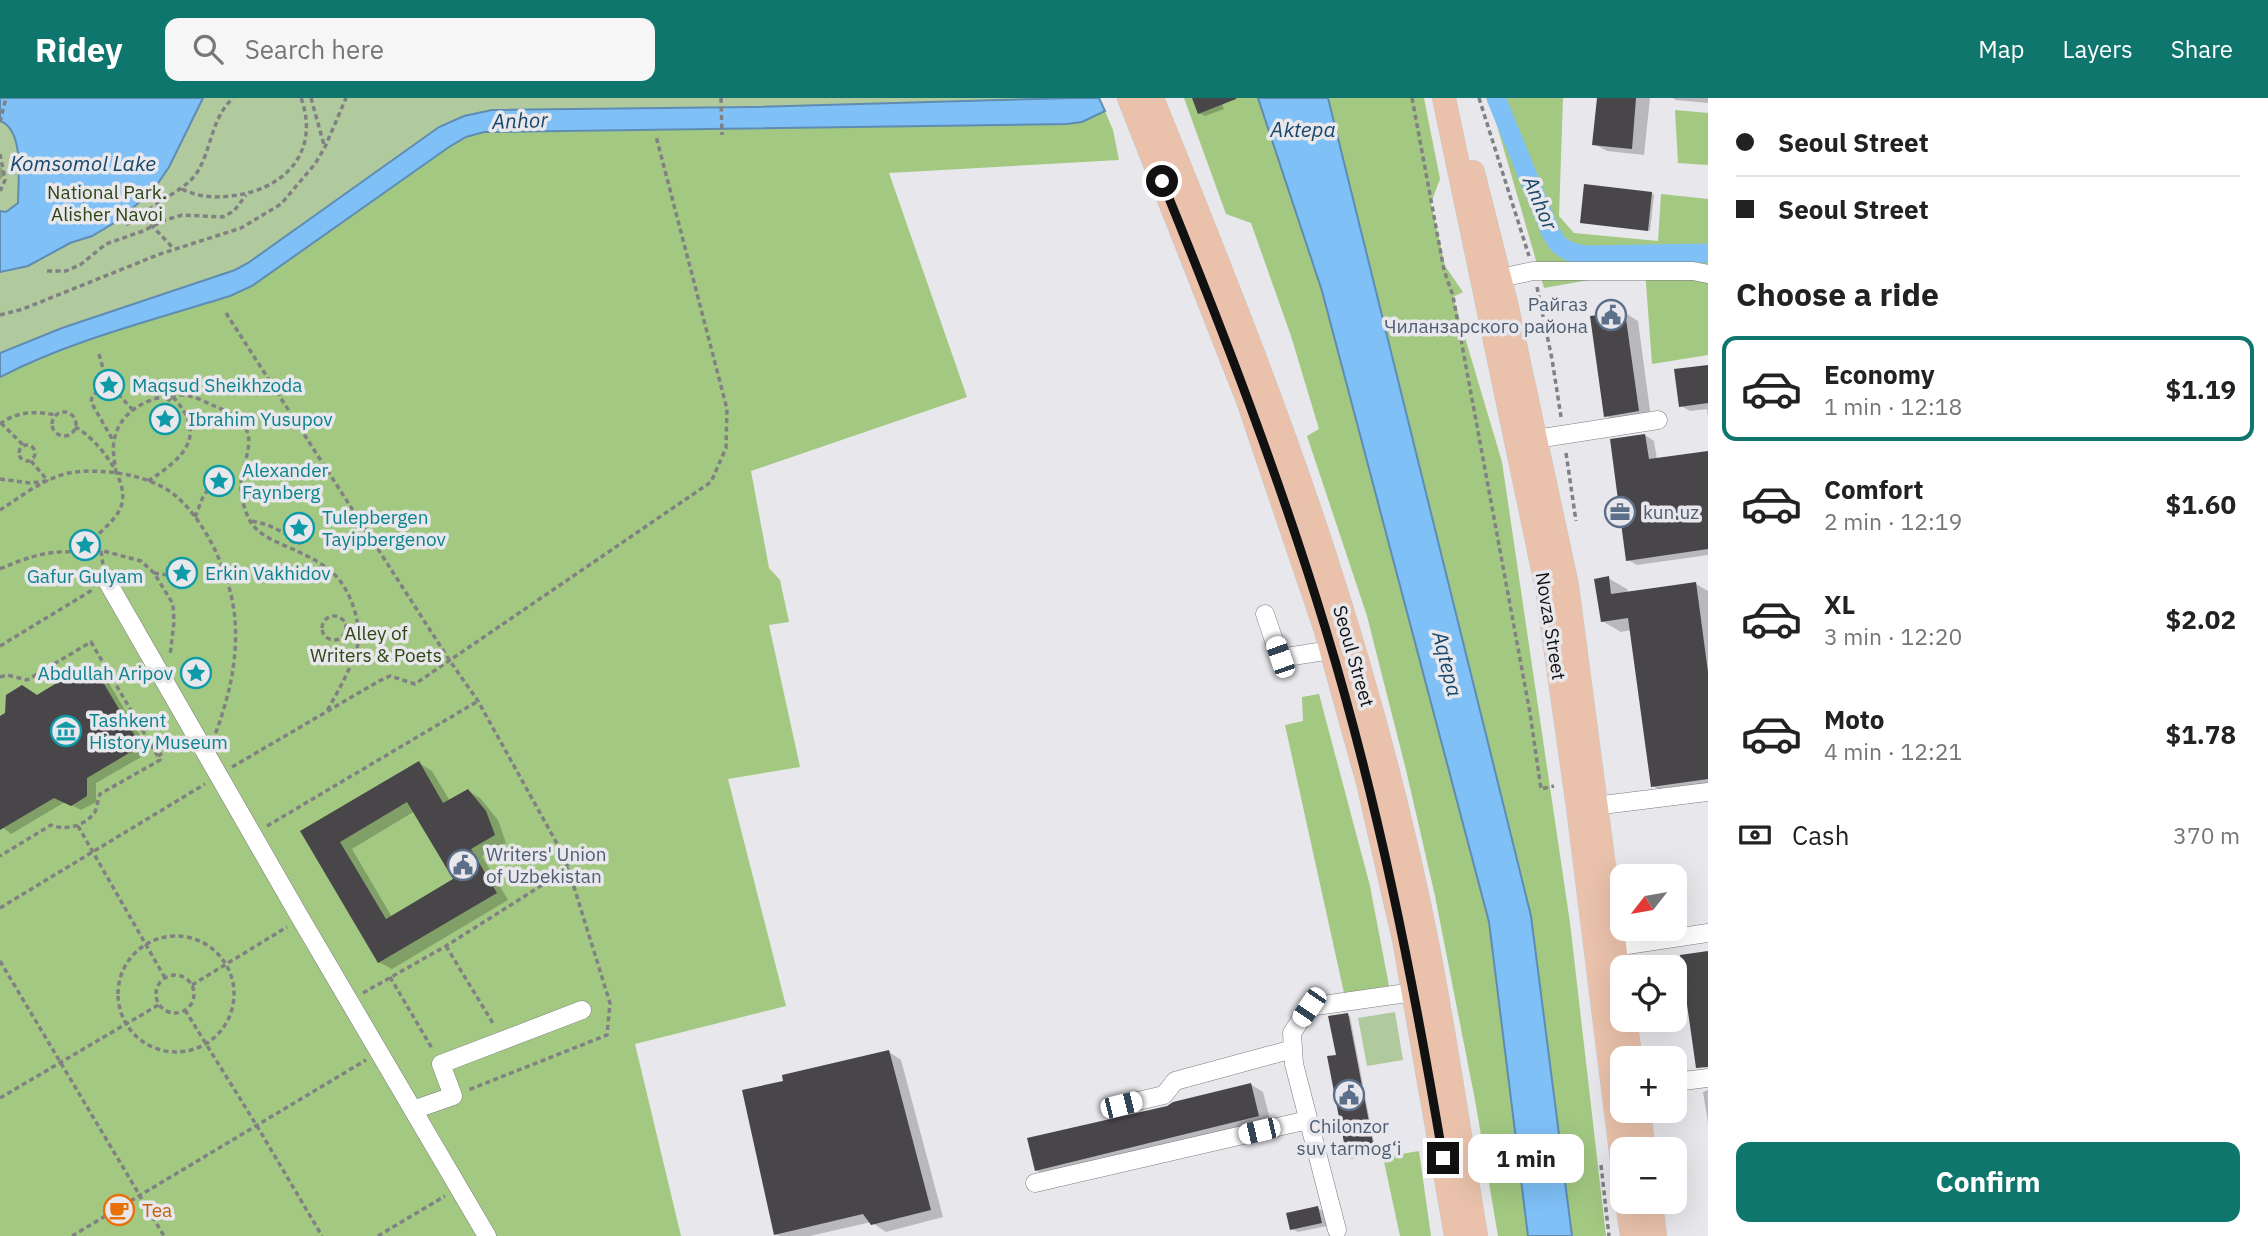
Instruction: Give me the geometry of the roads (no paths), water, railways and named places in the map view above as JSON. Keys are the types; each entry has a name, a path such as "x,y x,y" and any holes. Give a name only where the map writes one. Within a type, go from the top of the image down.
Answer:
{"main road":[{"name":"Seoul Street","path":"1152,98 1269,397 1323,551 1346,629 1389,784 1426,939 1476,1236"},
{"name":"Novza Street","path":"1444,98 1470,232 1492,280 1536,439 1567,584 1620,1137"},
{"name":"Novza Street","path":"1457,98 1615,955"},
{"name":"Seoul Street","path":"1129,99 1247,398 1301,551 1331,650 1368,783 1414,992 1456,1236"},
{"path":"1629,1214 1632,1236"},
{"path":"1652,1214 1655,1236"}],"street":[{"path":"1492,280 1533,271 1693,271 1708,274"},
{"path":"1536,439 1658,420"},
{"path":"107,581 301,919 488,1236"},
{"path":"1265,614 1280,657 1331,650"},
{"path":"1588,807 1708,792"},
{"path":"1614,947 1708,933"},
{"path":"1337,1230 1294,1064 1292,1033 1309,1007 1414,992"},
{"path":"413,1110 453,1096 441,1064 582,1010"},
{"path":"1121,1105 1164,1095 1175,1081 1293,1049"},
{"path":"1687,1081 1708,1078"},
{"path":"1035,1183 1308,1119"}],"water":[{"name":"Komsomol Lake","path":"0,98 203,98 169,167 152,192 114,223 92,236 70,243 28,266 0,272 0,211 6,212 18,203 19,170 17,145 8,126 0,121"},
{"name":"Anhor","path":"1099,98 1105,111 1082,122 1066,124 484,132 466,137 449,147 252,286 230,296 84,341 0,377 0,353 62,328 235,270 248,263 439,127 464,116 492,110 751,107"},
{"name":"Aktepa","path":"1258,98 1328,98 1531,916 1572,1236 1528,1236 1489,922 1322,291"}],"waterway":[{"name":"Anhor","path":"1496,98 1551,233 1558,244 1568,251 1583,255 1708,253"}],"place":[{"name":"Райгаз Чиланзарского района","path":"1611,315"},
{"name":"Maqsud Sheikhzoda","path":"109,385"},
{"name":"Ibrahim Yusupov","path":"165,419"},
{"name":"Alexander Faynberg","path":"219,481"},
{"name":"kun.uz","path":"1620,512"},
{"name":"Tulepbergen Tayipbergenov","path":"299,528"},
{"name":"Gafur Gulyam","path":"85,545"},
{"name":"Erkin Vakhidov","path":"182,573"},
{"name":"Abdullah Aripov","path":"196,673"},
{"name":"Tashkent History Museum","path":"66,731"},
{"name":"Writers' Union of Uzbekistan","path":"463,865"},
{"name":"Chilonzor suv tarmog‘i","path":"1349,1095"},
{"name":"Tea","path":"119,1210"}],"park label":[{"name":"National Park. Alisher Navoi","path":"107,203"},
{"name":"Alley of Writers & Poets","path":"376,644"}],"water label":[{"name":"Aqtepa","path":"1447,664"}]}
